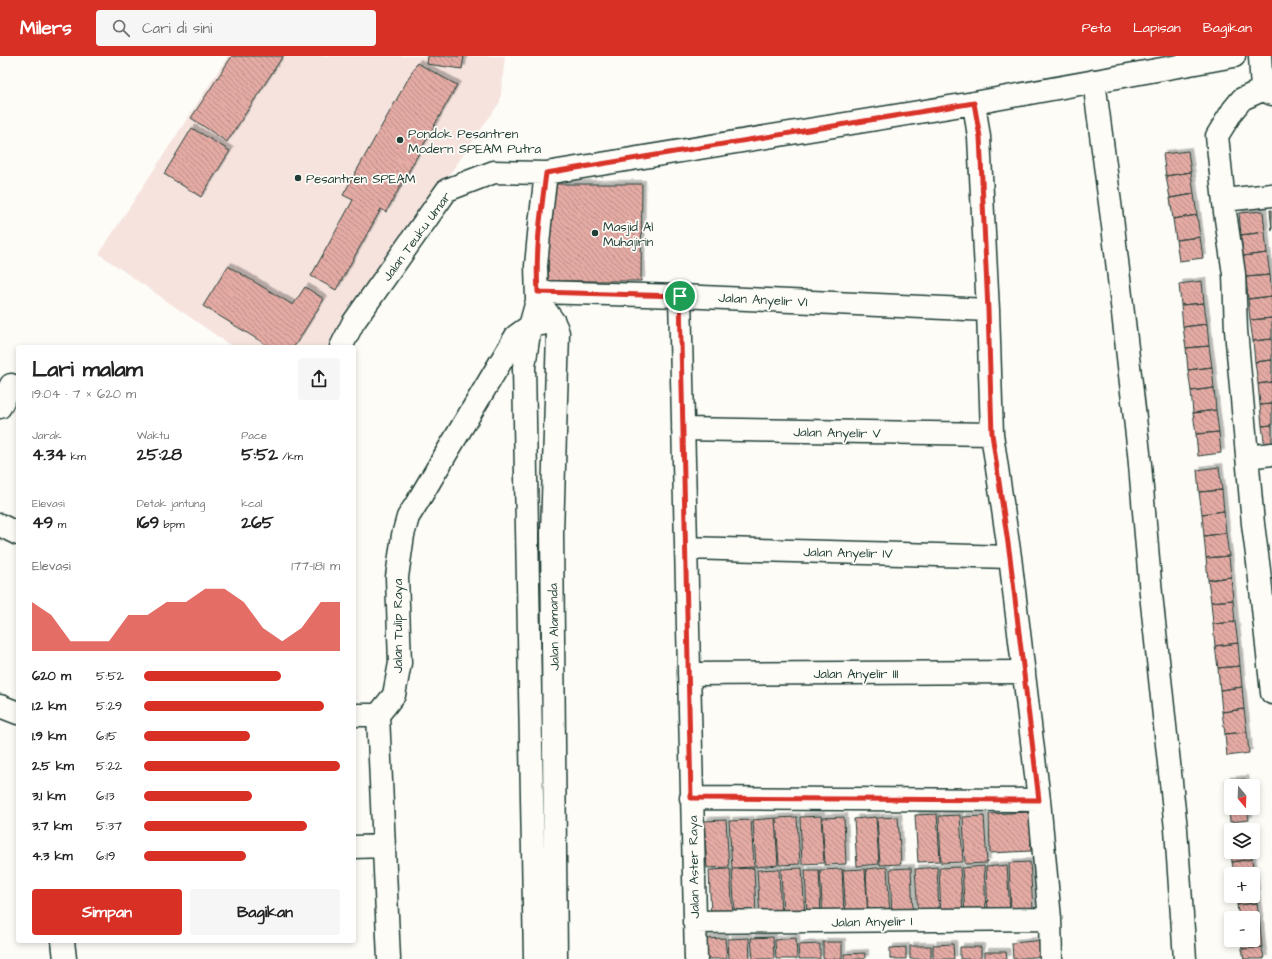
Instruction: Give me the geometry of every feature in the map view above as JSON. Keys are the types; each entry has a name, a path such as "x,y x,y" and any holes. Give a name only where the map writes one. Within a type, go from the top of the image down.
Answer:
{"street":[{"name":"Jalan Teuku Umar","path":"342,345 353,323 447,190 494,172 546,173 974,103 1234,56"},
{"path":"1260,56 1267,92 1242,99 1229,115 1217,136 1234,274 1236,330 1252,524 1259,570 1272,693"},
{"path":"1094,82 1113,226 1139,453 1151,594 1176,829 1185,959"},
{"path":"974,103 980,137 992,434 1010,557 1039,800 1050,919 1051,959"},
{"path":"537,297 536,266 546,173"},
{"path":"1224,200 1272,195"},
{"name":"Jalan Anyelir VI","path":"537,297 680,296 988,310"},
{"name":"Jalan Aster Raya","path":"680,296 696,959"},
{"name":"Jalan Alamanda","path":"537,297 554,322 558,334 552,533 556,959"},
{"name":"Jalan Alamanda","path":"534,959 524,367 530,326 537,297"},
{"path":"530,326 554,322"},
{"name":"Jalan Tulip Raya","path":"378,715 394,695 400,663 397,577 402,535 408,517 516,336 530,326"},
{"path":"0,407 11,385"},
{"name":"Jalan Anyelir V","path":"683,429 992,434"},
{"path":"1247,457 1272,454"},
{"path":"0,525 16,533"},
{"name":"Jalan Anyelir IV","path":"686,548 1010,557"},
{"name":"Jalan Anyelir III","path":"689,674 1024,672"},
{"path":"0,706 16,712"},
{"path":"356,716 378,715 389,959"},
{"path":"691,798 1039,800"},
{"path":"356,847 384,846"},
{"name":"Jalan Anyelir I","path":"694,922 1050,919"},
{"path":"63,943 64,959"}],"shaded area":[{"name":"Pesantren SPEAM","path":"228,56 505,56 500,102 330,345 230,345 99,254"}],"building":[{"path":"232,56 283,56 227,142 191,118"},
{"path":"428,56 464,56 462,69 427,64"},
{"name":"Pondok Pesantren Modern SPEAM Putra","path":"417,63 457,85 386,212 381,209 336,290 311,276 353,200 343,195"},
{"path":"192,128 230,151 201,197 164,174"},
{"path":"1188,151 1191,172 1166,176 1163,154"},
{"path":"1191,172 1194,194 1170,198 1166,176"},
{"name":"Masjid Al Muhajirin","path":"549,184 642,184 641,281 548,281"},
{"path":"1194,194 1197,215 1173,219 1170,198"},
{"path":"1270,210 1272,210 1272,231"},
{"path":"1263,211 1265,232 1241,235 1239,213"},
{"path":"1197,215 1200,237 1176,240 1173,219"},
{"path":"1265,232 1267,253 1243,256 1241,235"},
{"path":"1200,237 1203,258 1179,261 1176,240"},
{"path":"1267,253 1270,275 1246,277 1243,256"},
{"path":"228,266 293,305 305,287 324,299 295,345 267,345 203,306"},
{"path":"1270,275 1272,296 1248,299 1246,277"},
{"path":"1202,281 1204,303 1181,305 1179,284"},
{"path":"1272,296 1272,318 1250,320 1248,299"},
{"path":"1204,303 1207,324 1183,327 1181,305"},
{"path":"1272,318 1272,339 1253,341 1250,320"},
{"path":"1207,324 1209,346 1186,348 1183,327"},
{"path":"1272,339 1272,360 1255,362 1253,341"},
{"path":"1209,346 1212,367 1188,370 1186,348"},
{"path":"1272,360 1272,382 1258,384 1255,362"},
{"path":"1212,367 1214,388 1191,391 1188,370"},
{"path":"1272,382 1272,404 1260,405 1258,384"},
{"path":"1214,388 1216,410 1193,413 1191,391"},
{"path":"1272,404 1272,425 1262,426 1260,405"},
{"path":"1216,410 1219,432 1196,434 1193,413"},
{"path":"1272,425 1272,447 1265,448 1262,426"},
{"path":"1219,432 1221,453 1198,456 1196,434"},
{"path":"1219,467 1222,490 1199,492 1197,470"},
{"path":"1222,490 1224,511 1202,514 1199,492"},
{"path":"1224,511 1226,533 1204,536 1202,514"},
{"path":"1226,533 1229,556 1206,558 1204,536"},
{"path":"1229,556 1231,577 1208,580 1206,558"},
{"path":"1231,577 1233,600 1211,602 1208,580"},
{"path":"1233,600 1235,622 1213,624 1211,602"},
{"path":"1235,622 1238,643 1215,646 1213,624"},
{"path":"1238,643 1240,666 1218,668 1215,646"},
{"path":"1240,666 1242,687 1220,690 1218,668"},
{"path":"1242,687 1244,709 1222,712 1220,690"},
{"path":"1244,709 1247,732 1225,734 1222,712"},
{"path":"1247,732 1249,753 1227,756 1225,734"},
{"path":"1030,812 1031,851 990,853 989,814"},
{"path":"937,814 940,861 918,862 915,815"},
{"path":"960,815 963,862 941,863 939,816"},
{"path":"1229,815 1249,815 1249,820 1230,822"},
{"path":"821,816 824,863 802,864 800,817"},
{"path":"984,816 987,863 965,864 963,817"},
{"path":"797,817 800,864 779,865 776,818"},
{"path":"844,817 846,864 825,865 822,818"},
{"path":"876,817 879,864 857,866 854,819"},
{"path":"898,817 901,864 880,865 877,818"},
{"path":"775,818 778,865 756,867 753,820"},
{"path":"726,820 729,867 707,868 704,821"},
{"path":"751,820 754,867 732,868 729,821"},
{"path":"1232,859 1252,859 1232,862"},
{"path":"1252,859 1253,867 1233,867 1232,862"},
{"path":"1030,862 1033,909 1011,910 1009,863"},
{"path":"1007,865 1010,912 988,914 986,867"},
{"path":"984,866 986,914 965,915 962,868"},
{"path":"887,867 890,915 868,916 866,869"},
{"path":"937,867 939,915 918,916 915,869"},
{"path":"960,867 963,914 941,916 939,868"},
{"path":"754,868 756,915 735,916 732,869"},
{"path":"802,868 805,915 783,916 781,869"},
{"path":"911,868 913,915 892,916 890,869"},
{"path":"730,869 733,916 711,917 709,870"},
{"path":"779,869 781,916 760,917 757,870"},
{"path":"842,869 844,916 823,917 820,870"},
{"path":"865,869 868,916 846,917 843,870"},
{"path":"805,870 819,870 821,916 807,916"},
{"path":"1237,903 1257,903 1237,905"},
{"path":"1257,903 1258,911 1238,911 1237,905"},
{"path":"1260,925 1262,947 1242,949 1242,947 1260,947"},
{"path":"773,937 774,959 753,959 751,938"},
{"path":"725,938 727,959 705,959 704,939"},
{"path":"749,938 750,959 729,959 728,939"},
{"path":"796,938 797,959 776,959 775,940"},
{"path":"1045,940 1046,956 1013,959 1012,943"},
{"path":"823,942 842,942 842,959 823,959"},
{"path":"820,944 820,959 799,959 798,945"},
{"path":"953,944 954,959 933,959 933,945"},
{"path":"910,946 931,946 931,959 910,959"},
{"path":"906,947 906,959 890,959 890,948"},
{"path":"960,947 981,947 981,959 960,959"},
{"path":"1262,947 1264,959 1244,959 1242,949"},
{"path":"985,952 1006,952 1007,959 985,959"},
{"path":"865,953 865,959 844,959 844,954"}],"place":[{"name":"Pondok Pesantren Modern SPEAM Putra","path":"400,140"},
{"name":"Pesantren SPEAM","path":"298,178"},
{"name":"Masjid Al Muhajirin","path":"595,233"}],"route":[{"path":"974,103 980,137 992,434 1010,557 1039,800 691,798 680,296 538,292 536,266 546,173 974,103"}]}
